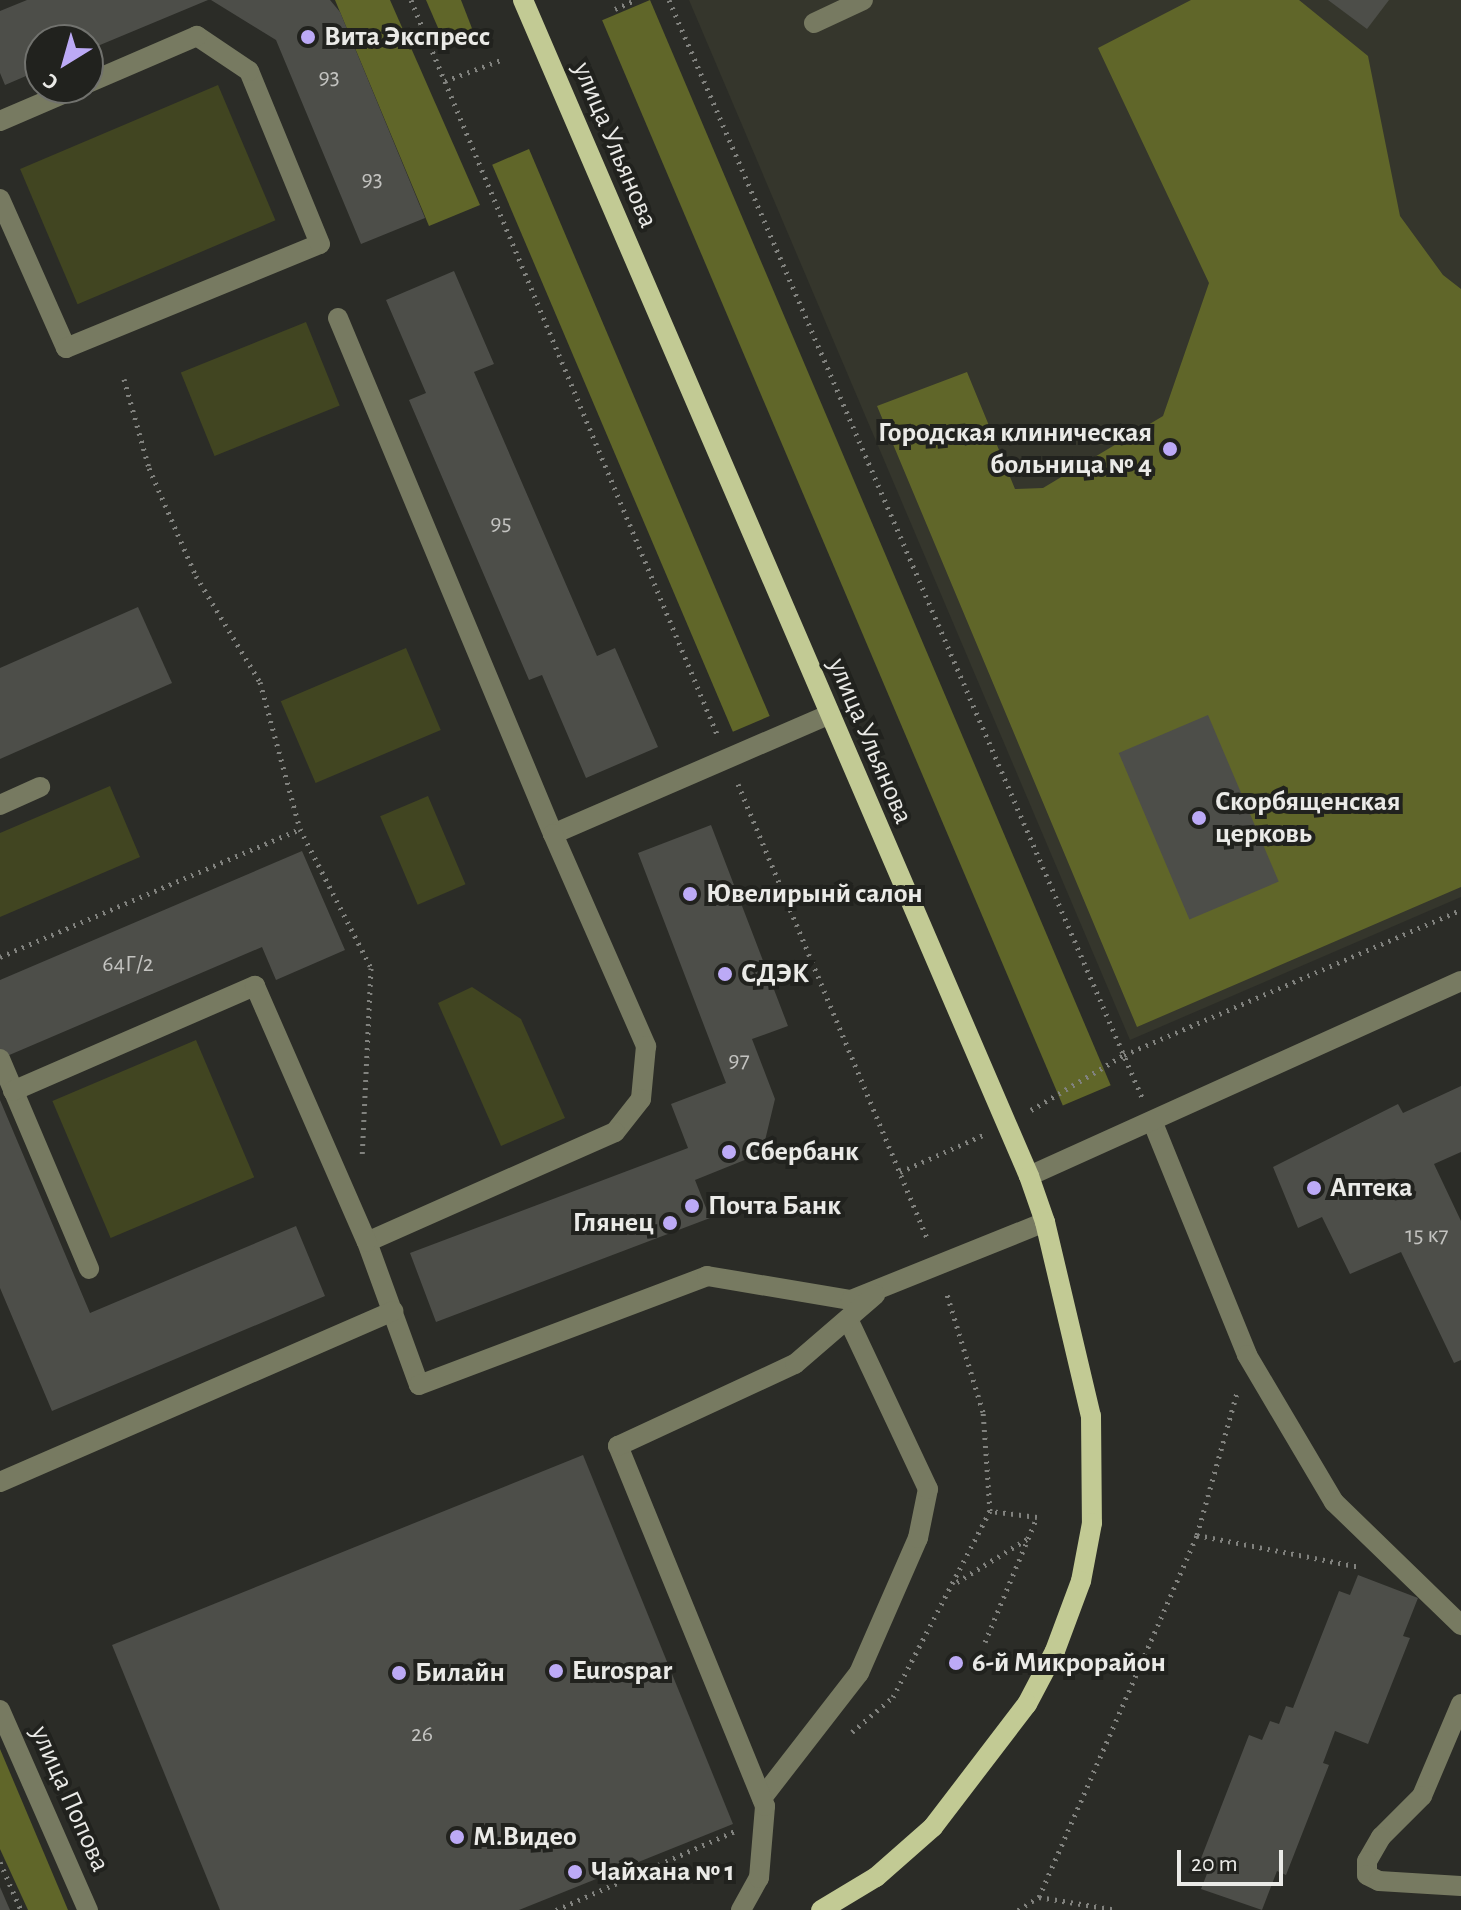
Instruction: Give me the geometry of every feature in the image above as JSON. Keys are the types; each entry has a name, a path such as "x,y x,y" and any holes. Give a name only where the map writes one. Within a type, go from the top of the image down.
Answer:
{"main road":[{"name":"улица Ульянова","path":"523,0 828,715 1029,1176 1045,1222 1091,1416 1092,1523 1081,1581 1055,1651 987,1763 933,1827 876,1877 821,1910"}],"street":[{"path":"814,23 863,0"},
{"path":"0,199 66,348 320,244 249,71 197,36 104,76"},
{"path":"0,121 40,104"},
{"path":"338,318 553,834 646,1046 641,1099 615,1132 367,1242"},
{"path":"553,834 828,715"},
{"path":"0,805 40,787"},
{"path":"1029,1176 1153,1123 1461,981"},
{"path":"13,1091 255,986 367,1242 419,1385 707,1276 851,1300 1045,1222"},
{"path":"0,1059 89,1269"},
{"path":"1153,1123 1247,1355 1334,1502 1461,1625"},
{"path":"741,1910 759,1878 763,1802 618,1446 795,1364 849,1321 884,1287"},
{"path":"0,1482 393,1311"},
{"path":"763,1802 859,1673 918,1538 928,1489 849,1321"},
{"path":"1461,1704 1422,1796 1381,1837 1367,1861 1367,1875 1379,1881 1461,1886"},
{"name":"улица Попова","path":"0,1710 88,1910"}],"path":[{"path":"411,0 900,1172 938,1266 983,1412 990,1511 956,1583 893,1697 847,1736"},
{"path":"615,9 635,0"},
{"path":"669,0 1153,1123"},
{"path":"445,81 501,60"},
{"path":"124,379 149,468 196,576 260,682 300,829 371,968 361,1176"},
{"path":"0,957 300,829"},
{"path":"900,1172 1006,1125 1124,1055 1461,910"},
{"path":"1018,1910 1039,1897 1197,1535 1247,1355"},
{"path":"985,1642 1037,1517 990,1511"},
{"path":"1197,1535 1369,1569"},
{"path":"956,1583 1027,1539"},
{"path":"556,1910 727,1838 763,1802"},
{"path":"0,1862 21,1910"},
{"path":"1039,1897 1117,1910"}],"shaded area":[{"name":"Городская клиническая больница № 4","path":"689,0 1461,0 1461,897 1130,1040"}],"green space":[{"path":"335,0 390,0 480,205 429,226"},
{"path":"426,0 461,0 473,31 445,44"},
{"path":"650,0 1111,1085 1063,1106 602,20"},
{"name":"Городская клиническая больница № 4","path":"1191,0 1299,0 1368,56 1400,216 1443,275 1461,289 1461,887 1137,1027 877,406 967,372 1015,489 1043,488 1163,416 1209,283 1098,48"},
{"path":"218,85 275,220 78,304 20,169"},
{"path":"529,149 770,716 733,732 492,165"},
{"path":"306,322 340,405 215,456 181,373"},
{"path":"406,648 441,730 316,783 281,701"},
{"path":"110,786 140,857 0,917 0,833"},
{"path":"428,796 466,884 418,905 380,816"},
{"path":"472,987 521,1019 565,1118 501,1146 438,1003"},
{"path":"196,1040 254,1177 111,1238 52,1101"},
{"path":"0,1749 68,1910 28,1910 0,1849"}],"building":[{"path":"27,0 208,0 104,43 104,24 24,24 24,77 5,85 0,73 0,11"},
{"path":"211,0 330,0 340,12 425,218 361,244 276,40"},
{"path":"1328,0 1389,0 1367,29"},
{"path":"454,271 494,364 474,372 597,656 615,648 658,747 586,778 542,675 529,680 409,400 426,393 386,300"},
{"path":"138,607 172,683 0,759 0,668"},
{"name":"Скорбященская церковь","path":"1208,715 1279,882 1189,920 1119,753"},
{"path":"711,825 788,1026 752,1039 775,1099 762,1153 695,1180 710,1218 436,1322 410,1253 688,1148 671,1104 726,1083 638,853"},
{"path":"302,851 345,950 276,980 262,947 0,1059 0,980"},
{"path":"1461,1086 1461,1152 1434,1164 1461,1221 1461,1360 1454,1363 1401,1252 1350,1274 1322,1217 1298,1228 1273,1167 1398,1104 1403,1113"},
{"path":"0,1100 90,1313 296,1226 325,1296 52,1411 0,1288"},
{"path":"583,1455 733,1824 519,1910 220,1910 112,1645"},
{"path":"1358,1575 1418,1598 1403,1636 1410,1638 1368,1744 1335,1731 1323,1763 1329,1765 1286,1875 1277,1871 1262,1910 1201,1889 1210,1866 1200,1861 1249,1735 1262,1740 1270,1721 1279,1724 1286,1706 1293,1708 1339,1591 1350,1595"},
{"path":"0,1887 10,1910 0,1910"}],"place":[{"name":"Вита Экспресс","path":"308,37"},
{"name":"Городская клиническая больница № 4","path":"1170,449"},
{"name":"Скорбященская церковь","path":"1199,818"},
{"name":"Ювелирынй салон","path":"690,894"},
{"name":"СДЭК","path":"725,974"},
{"name":"Сбербанк","path":"729,1152"},
{"name":"Аптека","path":"1314,1188"},
{"name":"Почта Банк","path":"692,1206"},
{"name":"Глянец","path":"670,1223"},
{"name":"6-й Микрорайон","path":"956,1663"},
{"name":"Eurospar","path":"556,1671"},
{"name":"Билайн","path":"399,1673"},
{"name":"М.Видео","path":"457,1837"},
{"name":"Чайхана № 1","path":"575,1872"}]}
